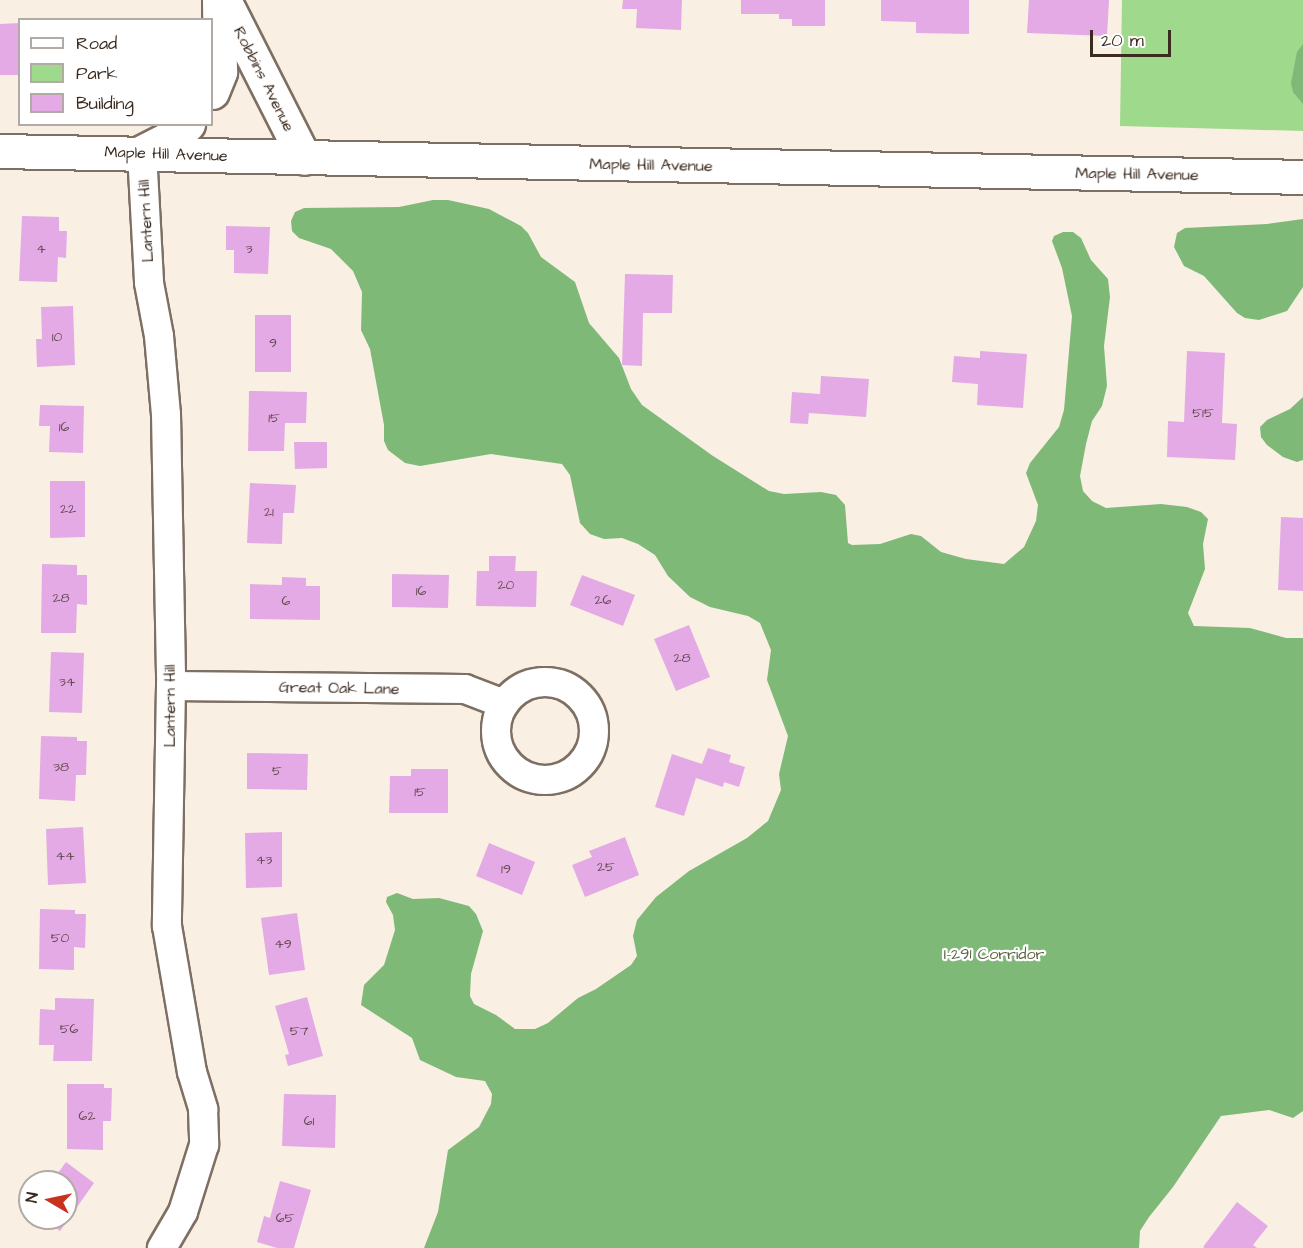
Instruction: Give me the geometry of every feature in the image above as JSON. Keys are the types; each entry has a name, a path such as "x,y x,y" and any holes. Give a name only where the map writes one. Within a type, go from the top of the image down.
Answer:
{"main road":[{"path":"213,90 220,72 219,0"},
{"name":"Robbins Avenue","path":"224,0 304,158"},
{"path":"142,152 179,133 186,126"},
{"name":"Maple Hill Avenue","path":"0,151 142,152 304,158 1303,177"}],"street":[{"name":"Lantern Hill","path":"142,152 149,283 159,336 166,414 171,686 167,926 192,1072 203,1109 204,1145 183,1212 162,1248"},
{"name":"Great Oak Lane","path":"171,686 465,689 504,704"}],"green space":[{"path":"1122,0 1303,0 1303,131 1120,126"},
{"path":"1303,44 1303,104 1293,92 1291,83 1297,52"},
{"name":"I-291 Corridor","path":"433,200 448,200 489,209 521,226 528,233 541,257 575,282 589,323 619,358 631,389 642,405 713,456 769,491 784,494 821,492 836,495 845,505 848,543 852,545 880,544 911,534 921,536 941,552 966,559 1004,564 1024,547 1036,521 1038,505 1026,473 1030,463 1059,427 1064,410 1072,316 1062,268 1052,241 1054,236 1063,232 1073,232 1081,238 1091,260 1108,279 1110,297 1104,346 1107,386 1102,406 1092,421 1086,444 1080,476 1083,491 1092,501 1106,508 1161,504 1187,507 1201,512 1208,519 1203,544 1205,569 1188,613 1194,626 1250,628 1286,638 1303,638 1303,1111 1293,1118 1269,1110 1221,1116 1140,1231 1139,1248 424,1248 438,1212 448,1150 479,1127 491,1104 492,1094 485,1081 456,1077 420,1060 412,1038 361,1005 364,985 384,965 395,930 393,915 386,902 387,897 397,893 413,899 439,898 469,906 476,914 483,931 471,974 470,996 474,1004 496,1015 515,1029 535,1029 548,1023 578,998 596,989 631,965 637,956 633,936 637,920 656,897 689,871 747,838 768,821 781,790 779,774 788,736 767,680 771,650 760,623 748,616 710,607 690,597 668,576 655,555 638,544 622,538 604,539 590,534 580,523 570,475 562,464 491,454 420,466 405,463 388,450 384,441 384,425 370,349 361,330 362,292 353,271 331,249 299,238 292,231 291,221 295,212 304,208 399,207"},
{"path":"1303,219 1303,287 1287,311 1259,320 1245,318 1237,313 1204,276 1184,266 1174,247 1177,233 1185,228 1267,224"},
{"path":"1303,397 1303,460 1297,462 1283,457 1267,445 1261,437 1260,427 1267,420 1290,409"}],"building":[{"path":"623,0 682,0 681,30 636,28 637,9 622,9"},
{"path":"741,0 825,0 825,26 792,26 792,19 779,19 779,14 741,14"},
{"path":"881,0 969,0 969,34 916,33 916,22 881,21"},
{"path":"1029,0 1109,0 1107,36 1027,33"},
{"path":"18,23 18,75 0,75 0,24"},
{"path":"22,216 59,217 59,231 67,231 66,258 58,257 57,282 19,281"},
{"path":"226,226 270,227 268,274 234,273 234,250 226,250"},
{"path":"625,274 673,275 672,313 643,313 642,366 622,365"},
{"path":"73,306 75,365 37,367 36,339 42,339 41,307"},
{"path":"255,315 291,315 291,372 255,372"},
{"path":"980,351 1027,354 1023,408 977,405 978,384 952,382 954,356 980,358"},
{"path":"1187,351 1225,353 1222,423 1237,424 1235,460 1167,457 1168,421 1184,422"},
{"path":"821,376 869,379 866,417 809,413 808,424 790,423 792,392 820,394"},
{"path":"249,391 307,392 306,423 285,423 284,451 248,451"},
{"path":"40,405 84,406 83,453 49,452 50,426 39,426"},
{"path":"294,442 327,442 327,468 295,469"},
{"path":"50,481 85,481 85,537 50,538"},
{"path":"250,483 296,485 294,513 283,513 282,544 247,543"},
{"path":"1281,517 1303,518 1303,591 1278,590"},
{"path":"489,556 516,556 515,571 537,571 536,607 476,606 477,571 489,571"},
{"path":"42,564 77,565 77,575 87,575 87,605 77,604 76,633 41,633"},
{"path":"392,574 449,575 448,608 392,607"},
{"path":"582,575 635,595 623,626 570,605"},
{"path":"282,577 306,578 306,586 320,586 320,620 250,619 250,584 282,585"},
{"path":"689,625 710,677 676,691 654,639"},
{"path":"51,652 84,653 82,713 49,712"},
{"path":"41,736 77,737 77,741 87,741 86,775 76,775 75,801 39,799"},
{"path":"708,748 731,755 729,762 745,767 739,787 724,782 723,787 696,778 684,816 655,807 672,754 702,764"},
{"path":"247,753 308,754 307,790 247,789"},
{"path":"411,769 448,769 448,813 389,813 390,776 411,776"},
{"path":"83,827 86,883 48,885 46,829"},
{"path":"282,832 282,887 246,888 245,833"},
{"path":"625,837 639,875 585,897 572,865 592,857 589,851"},
{"path":"489,843 535,862 522,895 476,876"},
{"path":"40,909 75,910 75,914 86,914 85,948 74,947 74,970 39,969"},
{"path":"297,913 305,970 269,975 261,918"},
{"path":"307,997 323,1056 288,1066 285,1055 289,1054 275,1006"},
{"path":"55,998 94,999 92,1061 53,1061 54,1045 39,1045 40,1009 55,1010"},
{"path":"67,1084 104,1084 104,1088 112,1088 111,1121 103,1121 103,1150 67,1149"},
{"path":"284,1094 336,1095 335,1148 282,1146"},
{"path":"66,1162 77,1170 60,1170"},
{"path":"78,1171 94,1183 78,1206"},
{"path":"280,1181 311,1190 294,1248 277,1248 257,1242 264,1216 270,1218"},
{"path":"1237,1202 1268,1226 1253,1245 1257,1248 1203,1247"}]}
